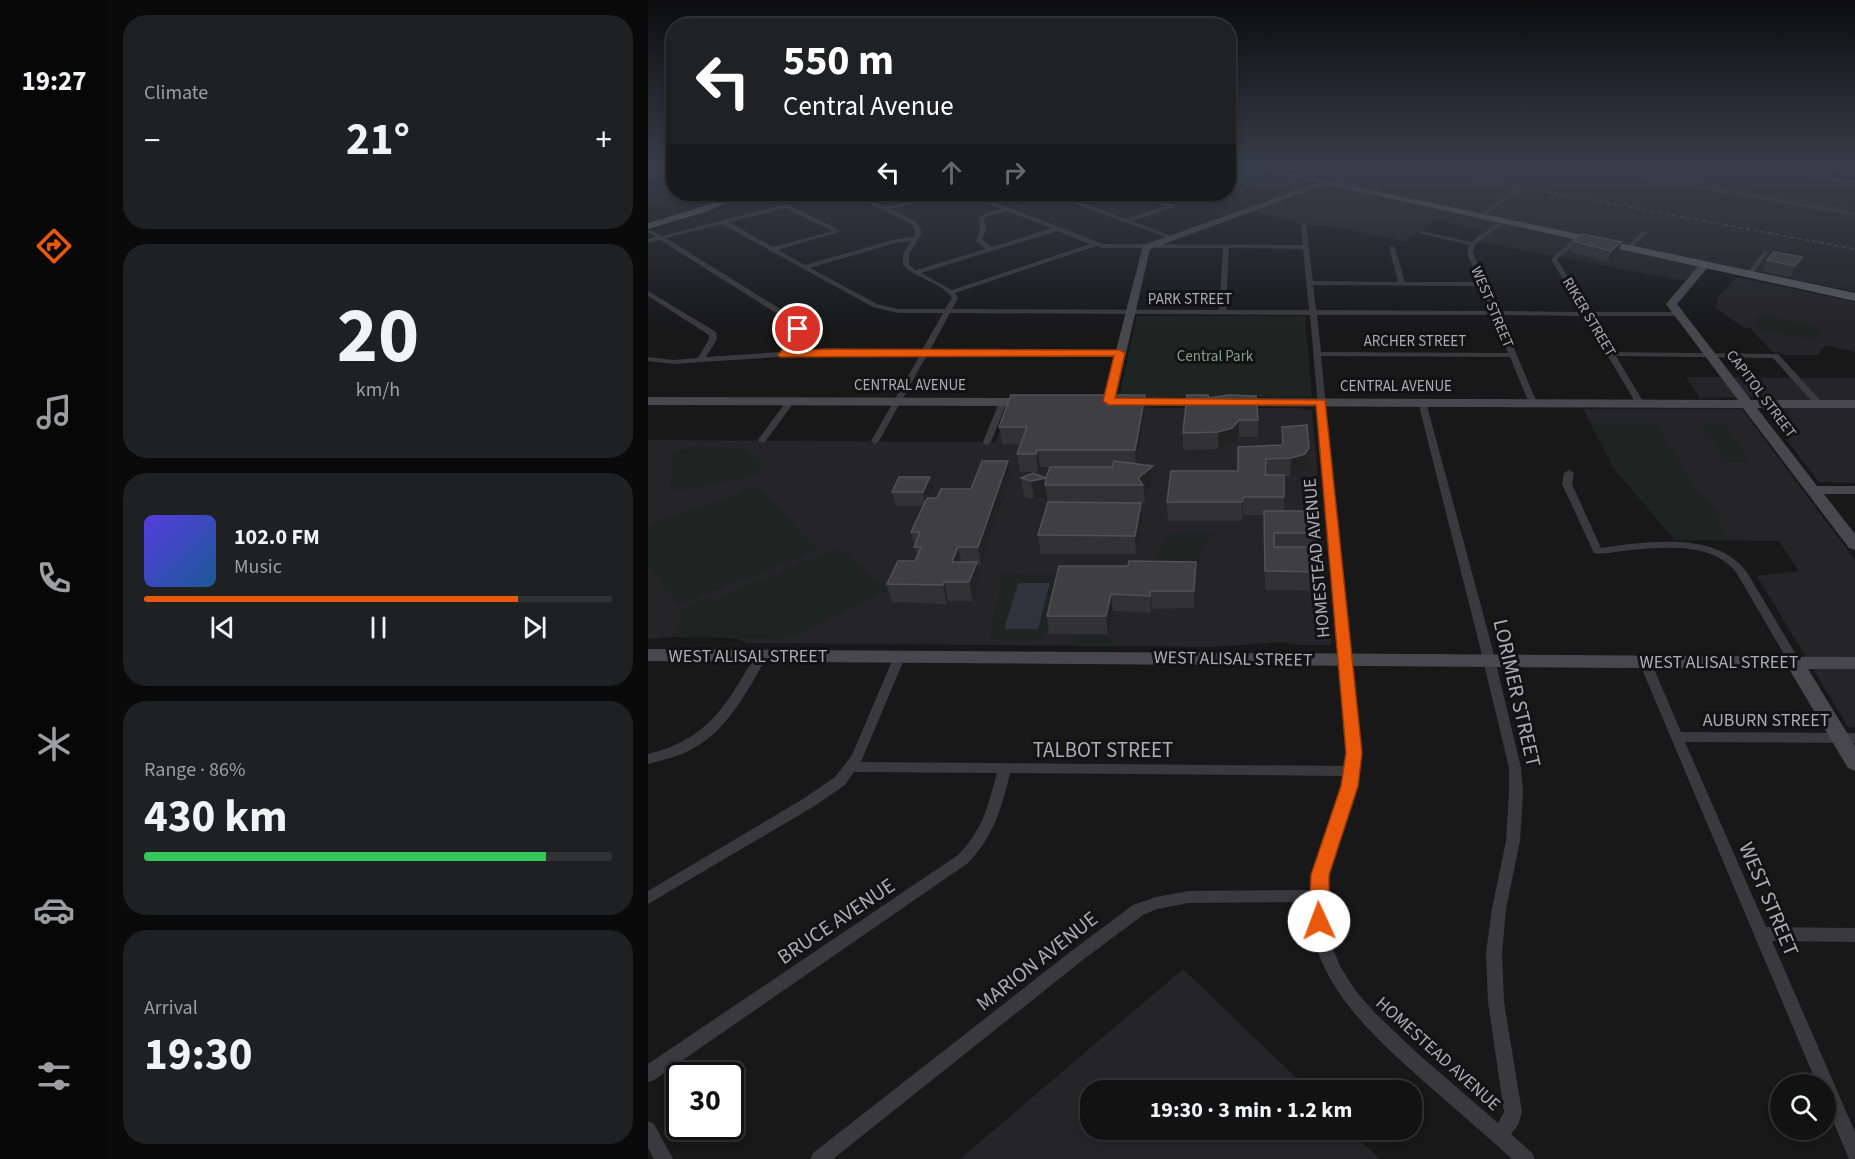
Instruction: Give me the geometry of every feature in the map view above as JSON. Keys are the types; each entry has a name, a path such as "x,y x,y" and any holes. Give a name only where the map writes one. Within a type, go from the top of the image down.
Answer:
{"main road":[{"path":"649,227 665,221"},
{"path":"649,227 667,221"},
{"path":"1497,221 1855,297"}],"street":[{"path":"648,241 727,221"},
{"path":"773,249 838,231 817,221"},
{"path":"875,441 954,300 951,292 914,273 908,267 905,260 919,231 911,221"},
{"path":"981,221 979,241 991,249"},
{"path":"1037,221 1095,244 1146,247 1306,247"},
{"path":"1126,221 1170,237"},
{"path":"1146,247 1216,221"},
{"name":"PARK STREET","path":"723,222 883,309 904,312 1679,314"},
{"name":"WEST STREET","path":"1501,222 1472,244 1470,253 1533,403"},
{"name":"HOMESTEAD AVENUE","path":"1304,224 1353,736 1353,771 1322,865 1318,896 1319,921 1324,943 1343,987 1360,1010 1389,1039 1526,1159"},
{"path":"649,227 660,238 795,322 798,329 797,336 783,355"},
{"path":"914,273 1056,229"},
{"path":"1627,249 1645,232"},
{"path":"1422,233 1472,244"},
{"name":"RIKER STREET","path":"1577,239 1554,259 1640,403"},
{"path":"805,267 895,241 916,240"},
{"path":"951,292 1095,244"},
{"path":"648,359 666,362 783,355 1120,353 1146,247"},
{"path":"1222,313 1226,247"},
{"path":"1392,248 1402,284"},
{"path":"1749,275 1766,252"},
{"path":"1679,314 1671,304 1704,266"},
{"path":"1310,284 1482,284"},
{"path":"648,293 714,334 701,360"},
{"name":"CAPITOL STREET","path":"1679,314 1855,545"},
{"name":"CENTRAL AVENUE","path":"1120,353 1103,401 1855,404"},
{"name":"ARCHER STREET","path":"1316,354 1513,354"},
{"path":"1611,354 1775,356 1819,404"},
{"name":"CENTRAL AVENUE","path":"648,400 1038,402"},
{"path":"762,440 791,401"},
{"path":"987,442 1003,402"},
{"name":"LORIMER STREET","path":"1422,402 1511,746 1516,793 1514,841 1499,909 1494,953 1496,1002 1513,1112 1512,1119 1499,1135"},
{"path":"1569,473 1567,484 1599,551 1683,546 1709,550 1724,556 1738,567 1795,663 1848,738 1855,763"},
{"path":"1813,490 1855,490"},
{"name":"WEST ALISAL STREET","path":"648,655 1855,663"},
{"path":"648,759 686,746 714,728 732,706 760,656"},
{"path":"648,898 821,795 840,781 852,767 864,746 899,657"},
{"name":"WEST STREET","path":"1645,662 1855,1153"},
{"name":"AUBURN STREET","path":"1676,737 1848,738"},
{"name":"TALBOT STREET","path":"852,767 1353,771"},
{"name":"BRUCE AVENUE","path":"648,1074 963,859 979,843 990,825 1004,769"},
{"name":"MARION AVENUE","path":"819,1159 1093,942 1138,910 1164,901 1189,897 1318,896"},
{"path":"1762,934 1855,935"},
{"path":"648,1130 664,1159"}],"shaded area":[{"path":"1290,221 1435,221 1407,241 1327,226 1309,226"},
{"path":"1441,221 1855,221 1855,292 1705,261 1685,281 1476,241 1478,230"},
{"path":"1736,277 1855,302 1855,352 1825,345 1818,355 1785,355 1771,351 1750,328 1744,328 1715,307 1720,295"},
{"path":"1686,377 1855,378 1855,483 1819,482 1754,397 1700,398"},
{"path":"1011,407 1297,408 1312,410 1332,641 1330,645 1281,642 1213,647 747,643 735,638 648,639 648,440 995,442"},
{"path":"1583,409 1742,409 1855,560 1855,727 1848,727 1757,576 1799,571 1779,541 1675,540 1614,469"},
{"path":"1018,583 1050,583 1038,629 1004,629"},
{"path":"1183,969 1299,1080 1080,1080 1080,1140 1360,1140 1380,1159 960,1159"}],"green space":[{"path":"1760,314 1816,327 1820,330 1814,340 1762,329 1754,323"},
{"name":"Central Park","path":"1137,316 1305,316 1312,397 1119,397"},
{"path":"1591,423 1656,423 1694,486 1721,515 1716,516 1726,539 1676,540 1614,467"},
{"path":"1702,423 1723,423 1751,462 1728,462"},
{"path":"701,447 740,449 749,453 760,465 761,475 678,491 670,489 674,451"},
{"path":"758,486 817,550 678,605 648,563 648,526"},
{"path":"1218,531 1204,544 1197,567 1156,563 1157,552 1167,534"},
{"path":"838,547 889,590 786,639 673,637 683,619 677,611 709,598 735,627 744,623 736,626 713,601"},
{"path":"1003,573 1062,574 1049,632 1044,632 1041,640 989,640"},
{"path":"1077,637 1113,637 1113,646 1074,646"}],"building":[{"path":"1582,234 1621,242 1611,251 1573,241"},
{"path":"1774,252 1802,257 1795,266 1767,260"},
{"path":"1011,395 1145,395 1135,450 1037,450 1036,454 1017,454 1027,427 999,427"},
{"path":"1187,395 1208,395 1209,398 1229,395 1256,396 1258,420 1239,420 1232,428 1218,432 1183,433"},
{"path":"1307,425 1309,447 1305,454 1291,458 1266,459 1265,475 1284,475 1284,497 1243,497 1242,502 1167,502 1171,471 1238,471 1238,447 1283,445 1282,427"},
{"path":"982,461 1008,461 978,547 958,547 952,562 977,562 969,582 944,582 943,585 887,584 898,561 915,561 921,547 914,547 920,532 911,532 927,498 937,498 941,489 971,489"},
{"path":"1114,461 1153,466 1138,478 1143,485 1045,485 1050,467 1112,467"},
{"path":"1033,473 1046,478 1031,481 1021,478"},
{"path":"899,477 930,477 923,492 892,492"},
{"path":"1048,502 1141,503 1135,536 1038,535"},
{"path":"1264,511 1315,511 1317,533 1274,533 1274,547 1318,547 1320,572 1265,571"},
{"path":"1129,561 1196,562 1194,591 1150,591 1150,596 1111,594 1106,616 1047,616 1059,566 1128,566"}],"railway":[{"path":"1705,221 1855,249"}],"route":[{"path":"798,329 796,340 783,355 827,352 1120,353 1109,401 1321,402 1354,753 1350,786 1320,875 1319,921"}]}
